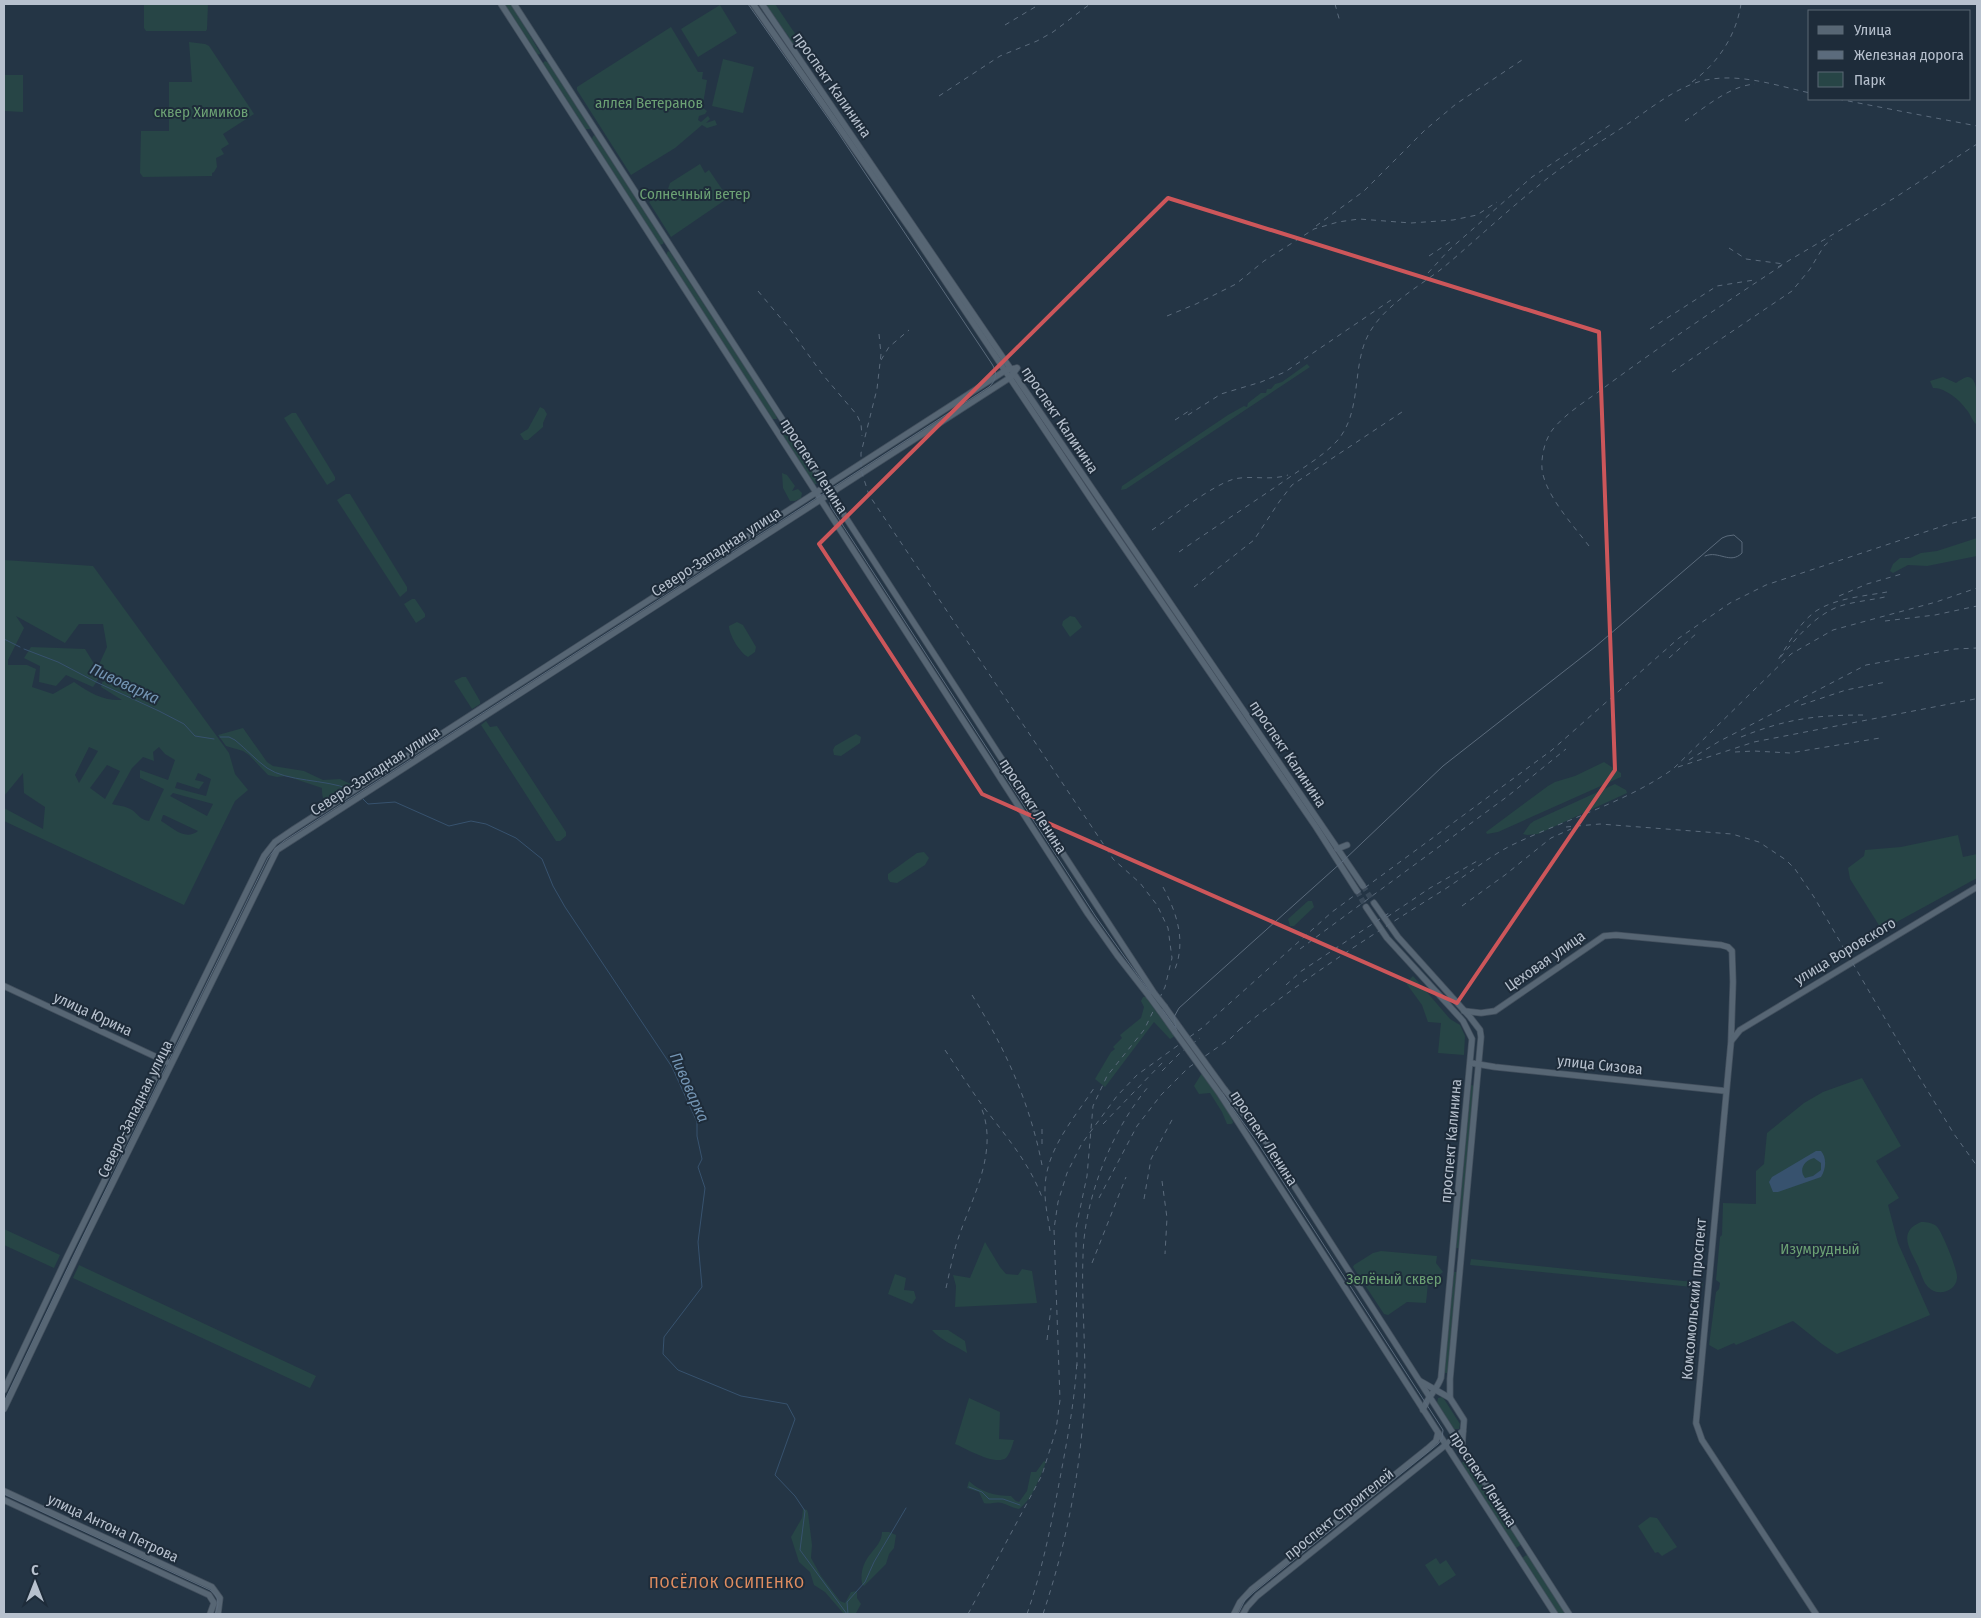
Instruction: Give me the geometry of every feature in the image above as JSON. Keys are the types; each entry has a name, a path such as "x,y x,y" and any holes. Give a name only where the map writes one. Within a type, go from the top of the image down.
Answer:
{"main road":[{"name":"проспект Ленина","path":"501,4 1092,919 1117,955 1152,994"},
{"name":"проспект Ленина","path":"514,4 1152,994 1222,1092 1423,1410 1555,1614"},
{"name":"проспект Калинина","path":"753,4 789,50 843,127 1010,372 1357,891"},
{"name":"проспект Калинина","path":"762,4 789,50"},
{"path":"538,61 548,55"},
{"path":"586,136 596,130"},
{"path":"660,251 669,245"},
{"name":"Северо-Западная улица","path":"4,1390 267,851 281,838 357,788 918,427 1010,372"},
{"name":"Северо-Западная улица","path":"4,1409 274,855 281,847 923,434 1010,372"},
{"path":"774,427 783,421"},
{"path":"918,427 923,434"},
{"path":"871,458 876,464"},
{"path":"855,553 864,546"},
{"name":"проспект Калинина","path":"1152,582 1364,886"},
{"path":"960,715 969,709"},
{"path":"1328,846 1334,849 1347,846"},
{"name":"улица Воровского","path":"1730,1042 1744,1028 1977,887"},
{"name":"проспект Калинина","path":"1374,903 1398,937 1480,1030 1480,1065 1450,1379 1450,1398"},
{"name":"проспект Калинина","path":"1366,907 1387,938 1463,1021 1472,1039 1441,1378 1423,1410"},
{"path":"1092,919 1101,913"},
{"name":"Цеховая улица","path":"1463,1021 1470,1017 1492,1012 1604,936 1721,944 1732,951"},
{"name":"Комсомольский проспект","path":"1732,951 1732,1022 1696,1423 1702,1440 1816,1614"},
{"name":"улица Юрина","path":"4,986 171,1064"},
{"path":"1458,1015 1464,1011 1492,1012"},
{"path":"1732,1022 1737,1027 1744,1028"},
{"name":"улица Сизова","path":"1471,1063 1726,1091"},
{"name":"проспект Ленина","path":"1222,1092 1252,1122 1266,1142 1569,1614"},
{"path":"1421,1382 1432,1383 1441,1378 1450,1379"},
{"name":"проспект Ленина","path":"1421,1382 1450,1398 1464,1420 1461,1442 1463,1449"},
{"name":"проспект Строителей","path":"1243,1614 1254,1598 1463,1431"},
{"name":"проспект Строителей","path":"1234,1614 1240,1602 1247,1594 1427,1449 1436,1441 1438,1433"},
{"path":"1453,1455 1463,1449"},
{"name":"улица Антона Петрова","path":"4,1491 212,1587 220,1598 215,1612"},
{"name":"улица Антона Петрова","path":"4,1500 209,1595 213,1601 215,1612"},
{"path":"1289,1560 1294,1566"}],"highlighted area":[{"path":"1168,198 1599,332 1615,770 1457,1003 982,794 819,544"}],"green space":[{"path":"144,4 208,4 207,29 206,31 146,31 144,28"},
{"path":"504,4 511,4 541,54 536,55"},
{"path":"775,4 798,38 796,42 791,43 789,37 766,6"},
{"path":"720,5 737,33 698,57 681,29"},
{"name":"аллея Ветеранов","path":"671,27 698,72 703,72 702,79 707,80 703,108 707,111 699,116 698,120 701,122 708,116 710,119 706,123 715,120 717,125 707,128 702,125 675,148 631,175 577,90 577,87"},
{"name":"сквер Химиков","path":"189,42 209,46 254,114 223,134 229,144 221,149 224,154 216,158 217,167 212,176 143,177 140,173 141,131 169,131 169,82 192,82"},
{"path":"723,59 754,67 743,113 712,106"},
{"path":"545,61 549,63 590,126 590,129 584,129 543,66"},
{"path":"4,75 23,75 23,112 4,111"},
{"path":"594,135 664,241 663,244 659,245 591,140"},
{"name":"Солнечный ветер","path":"700,164 705,173 709,170 728,198 671,237 649,202 668,189 670,183"},
{"path":"668,251 777,419 772,419 666,255"},
{"path":"1307,364 1310,367 1126,489 1121,490 1122,486 1228,415 1244,406 1247,407 1248,403 1261,393 1266,393 1267,389 1271,389 1275,384 1282,382"},
{"path":"1943,377 1956,383 1967,377 1971,378 1974,382 1977,396 1977,425 1956,398 1947,392 1933,388 1930,381"},
{"path":"540,407 547,414 543,427 528,440 524,440 520,434 528,429"},
{"path":"292,413 296,413 335,477 335,480 327,485 284,418"},
{"path":"785,429 819,482 814,485 780,432 779,430"},
{"path":"782,473 787,475 795,486 792,491 798,489 802,493 801,498 790,501 783,488"},
{"path":"346,494 350,494 407,587 407,591 400,597 337,500"},
{"path":"1977,538 1977,556 1927,566 1908,565 1893,573 1890,571 1893,564 1900,558 1910,558 1921,553 1937,551"},
{"path":"4,560 93,566 229,753 235,774 248,790 235,801 184,905 4,821 4,808 43,829 45,807 24,793 23,773 4,796","holes":["16,616 65,643 79,624 103,624 107,647 98,667 106,669 101,687 122,700 97,696 74,682 53,694 32,687 36,669 27,665 8,665 8,660 24,628","89,747 98,751 79,783 75,775","159,747 165,754 175,760 168,780 140,770 140,778 164,789 149,821 141,818 130,809 112,804 132,768 143,757 154,761 153,752","107,765 120,771 105,799 90,788","198,773 211,779 206,796 175,788 177,782 199,789 204,782 195,780","173,793 213,804 207,816 170,796","163,815 198,831 188,835 175,830 161,821"]},
{"path":"415,599 425,614 425,617 416,623 404,604"},
{"path":"1070,616 1075,617 1082,627 1070,637 1062,625 1063,621"},
{"path":"737,622 743,625 756,647 755,652 748,657 738,648 731,634 729,626"},
{"path":"31,647 85,649 101,675 93,687 66,675 56,686 39,682 40,666 24,658"},
{"path":"466,677 480,701 480,704 472,709 454,681"},
{"path":"486,721 490,727 497,726 566,832 566,836 560,841 556,841 481,725"},
{"path":"243,728 267,762 273,766 304,771 323,780 340,779 355,786 327,802 323,798 322,788 286,776 268,775 249,755 243,751 226,746 218,735"},
{"path":"856,734 861,737 860,743 841,756 834,755 833,750 835,746"},
{"path":"1604,762 1621,773 1621,777 1498,832 1487,834 1486,832 1548,786"},
{"path":"1615,784 1626,790 1627,793 1538,834 1523,834 1534,821"},
{"path":"1958,835 1963,857 1977,854 1977,878 1882,930 1850,879 1848,868 1864,856 1865,850 1901,847"},
{"path":"924,852 929,858 925,865 897,883 890,882 888,874 917,853"},
{"path":"1308,901 1312,901 1314,907 1294,926 1290,926 1288,919"},
{"path":"1413,976 1450,1019 1460,1025 1465,1036 1464,1055 1438,1053 1441,1023 1428,1022 1422,1005 1406,983"},
{"path":"1143,997 1147,997 1175,1036 1170,1039 1154,1022 1105,1087 1095,1079 1111,1052 1115,1049 1113,1047 1122,1038 1120,1035 1141,1018 1144,1007 1141,1001"},
{"path":"1202,1073 1232,1118 1233,1123 1227,1124 1210,1093 1199,1094 1194,1086"},
{"name":"Изумрудный","path":"1862,1078 1901,1146 1876,1161 1899,1198 1888,1205 1898,1243 1930,1315 1837,1354 1793,1321 1736,1345 1734,1343 1718,1350 1709,1345 1716,1292 1719,1289 1720,1283 1716,1280 1720,1237 1722,1235 1723,1203 1756,1204 1756,1171 1764,1164 1767,1133 1804,1103 1823,1092"},
{"path":"1471,1085 1475,1086 1461,1248 1456,1248"},
{"path":"1921,1222 1937,1226 1953,1261 1957,1274 1956,1283 1950,1290 1945,1292 1936,1292 1926,1285 1909,1247 1907,1236 1909,1231"},
{"path":"4,1229 60,1255 54,1268 4,1245"},
{"path":"985,1242 1006,1274 1018,1275 1022,1269 1032,1271 1037,1303 955,1307 956,1286 953,1275 970,1278"},
{"name":"Зелёный сквер","path":"1381,1251 1437,1256 1436,1263 1443,1272 1428,1283 1426,1303 1407,1302 1388,1315 1384,1314 1353,1267 1373,1253"},
{"path":"1471,1259 1703,1283 1702,1288 1470,1265"},
{"path":"79,1265 316,1376 310,1388 73,1278"},
{"path":"1454,1272 1458,1272 1448,1373 1444,1373"},
{"path":"895,1274 906,1278 904,1290 914,1291 916,1298 912,1304 888,1294"},
{"path":"932,1330 948,1330 965,1341 967,1353 944,1340"},
{"path":"1442,1397 1460,1424 1459,1429 1454,1429 1437,1403 1438,1398"},
{"path":"969,1398 1000,1412 999,1439 1014,1440 1006,1458 995,1460 955,1444"},
{"path":"1467,1460 1522,1544 1516,1548 1461,1463"},
{"path":"1044,1461 1046,1462 1035,1488 1028,1500 1019,1509 1000,1503 984,1503 979,1492 967,1488 969,1481 983,1491 1011,1496 1019,1502 1027,1491 1031,1472 1036,1472"},
{"path":"803,1509 807,1510 808,1513 812,1545 811,1558 821,1576 840,1601 845,1603 851,1592 857,1591 857,1598 861,1604 856,1613 844,1614 825,1592 814,1585 810,1572 799,1562 791,1537 802,1518"},
{"path":"1650,1517 1657,1518 1677,1547 1662,1556 1658,1552 1655,1553 1638,1526"},
{"path":"882,1532 896,1535 894,1548 889,1554 886,1564 864,1586 862,1584 863,1566 878,1544"},
{"path":"1528,1554 1566,1614 1558,1614 1522,1558"},
{"path":"1436,1558 1440,1564 1446,1560 1456,1575 1439,1586 1425,1565"}],"water":[{"path":"1816,1151 1821,1151 1824,1157 1825,1167 1821,1177 1773,1192 1769,1182 1772,1177","holes":["1814,1158 1821,1163 1821,1170 1813,1176 1805,1178 1802,1171 1805,1163"]}],"waterway":[{"name":"Пивоварка","path":"4,639 20,647"},
{"name":"Пивоварка","path":"24,649 58,662 159,711 184,724 195,736 214,739"},
{"name":"Пивоварка","path":"220,737 229,737 235,740 275,773 329,783 349,789"},
{"name":"Пивоварка","path":"363,799 368,804 395,802 449,826 471,821 486,824 516,838 542,859 553,886 565,907 672,1067 697,1122 697,1136 702,1159 698,1167 705,1188 698,1242 702,1287 664,1337 663,1354 678,1370 741,1396 787,1404 795,1419 775,1475 795,1496 805,1511 800,1550 847,1614"},
{"name":"Пивоварка","path":"969,1487 982,1492 989,1499 1003,1499 1020,1505"},
{"path":"848,1614 847,1602 865,1582 874,1562 906,1508"}],"tunnel":[{"path":"1363,886 1374,903"},
{"path":"1357,891 1366,907"}],"tram line":[{"path":"4,1402 268,858 276,848 284,841 994,382 995,370 992,364 837,131 748,4"},
{"path":"831,488 828,495 831,507 1096,917 1260,1146 1443,1430 1442,1439 1438,1444 1254,1592 1245,1600 1238,1614"},
{"path":"1176,1028 1174,1017 1179,1008 1343,861 1443,766 1595,647 1722,538 1734,535 1742,542 1742,553 1733,558 1715,555 1705,556"},
{"path":"4,1494 210,1590 218,1600 215,1614"}],"railway":[{"path":"1005,25 1040,4"},
{"path":"939,96 1000,56 1037,41 1053,32 1090,4"},
{"path":"1335,4 1340,22"},
{"path":"1692,82 1710,66 1724,48 1735,27 1741,4"},
{"path":"1316,226 1364,191 1425,130 1456,104 1522,60"},
{"path":"1179,552 1326,452 1337,441 1351,415 1365,343 1378,320 1395,303 1444,267 1564,166 1662,100 1698,82 1726,78 1754,80 1808,93"},
{"path":"1685,121 1727,93 1755,84"},
{"path":"1843,100 1977,126"},
{"path":"1428,273 1449,250 1532,177 1613,123"},
{"path":"1778,267 1896,197 1977,144"},
{"path":"1167,316 1236,284 1264,261 1314,229 1338,222 1359,219 1411,223 1453,220 1477,215 1497,202"},
{"path":"1672,372 1792,291 1810,269 1824,246 1832,239"},
{"path":"1429,256 1450,242"},
{"path":"1729,248 1746,259 1784,264"},
{"path":"1589,546 1554,499 1544,479 1542,459 1550,433 1559,422 1630,368 1784,264"},
{"path":"1650,329 1717,286 1754,280"},
{"path":"758,291 789,328 823,375 857,415 861,424 862,436"},
{"path":"1188,415 1221,394 1261,382 1285,372 1391,300"},
{"path":"881,360 889,347 909,330"},
{"path":"879,334 881,354 877,389 861,453 861,470 869,495 1113,859 1140,883 1157,905 1168,928 1172,958 1165,987 1144,1030 1107,1076 1093,1106 1087,1176 1076,1228 1077,1366"},
{"path":"1175,420 1192,409"},
{"path":"1194,587 1254,540 1292,485 1402,412"},
{"path":"1152,530 1204,494 1225,482 1241,478 1274,478 1288,475"},
{"path":"968,1614 1042,1475 1056,1430 1060,1400 1054,1229 1058,1202 1067,1173 1081,1145 1117,1096 1137,1075 1202,1028 1332,912 1552,750 1679,638 1730,603 1766,585 1949,524 1977,517"},
{"path":"1839,596 1867,584 1905,573"},
{"path":"1239,1030 1339,958 1503,850 1635,792 1673,769 1791,654 1833,630 1936,602 1977,588"},
{"path":"1887,592 1841,600 1816,611 1799,627 1778,660 1804,631 1826,613 1847,604 1889,596"},
{"path":"1885,621 1935,615 1977,606"},
{"path":"1669,658 1697,633"},
{"path":"1689,760 1718,742 1866,665 1955,649 1977,648"},
{"path":"1801,705 1846,690 1886,682"},
{"path":"1678,767 1754,742 1975,699"},
{"path":"1741,737 1772,726 1801,719 1863,715"},
{"path":"1735,752 1790,753 1880,738"},
{"path":"1300,949 1508,796 1566,749"},
{"path":"1566,827 1600,824 1732,834 1759,842 1786,860 1795,869 1814,897 1915,1070 1954,1134 1977,1166"},
{"path":"1462,906 1551,838 1571,829"},
{"path":"1387,917 1430,888 1479,860"},
{"path":"1163,887 1176,917 1180,938 1180,948 1175,969"},
{"path":"1286,985 1300,972 1392,911"},
{"path":"972,995 995,1035 1015,1077 1031,1120 1042,1165"},
{"path":"1099,1198 1137,1126 1161,1095 1188,1068 1231,1038 1244,1025"},
{"path":"1162,1071 1180,1053 1200,1038"},
{"path":"945,1050 977,1098 1024,1162 1043,1200"},
{"path":"1103,1124 1164,1061"},
{"path":"1050,1231 1045,1192 1050,1162 1062,1135 1096,1085"},
{"path":"1043,1614 1069,1518 1081,1444 1085,1378 1083,1256 1089,1211 1095,1188 1112,1144 1123,1123 1149,1086"},
{"path":"946,1288 953,1255 977,1189 986,1156 986,1123 981,1107"},
{"path":"1144,1199 1151,1159 1173,1118"},
{"path":"1042,1125 1042,1144"},
{"path":"1092,1263 1126,1177"},
{"path":"1162,1181 1167,1218 1165,1254"},
{"path":"1047,1340 1051,1308"},
{"path":"1027,1614 1033,1597 1054,1509 1071,1417 1077,1360"}],"district":[{"name":"ПОСЁЛОК ОСИПЕНКО","path":"727,1582"}]}
